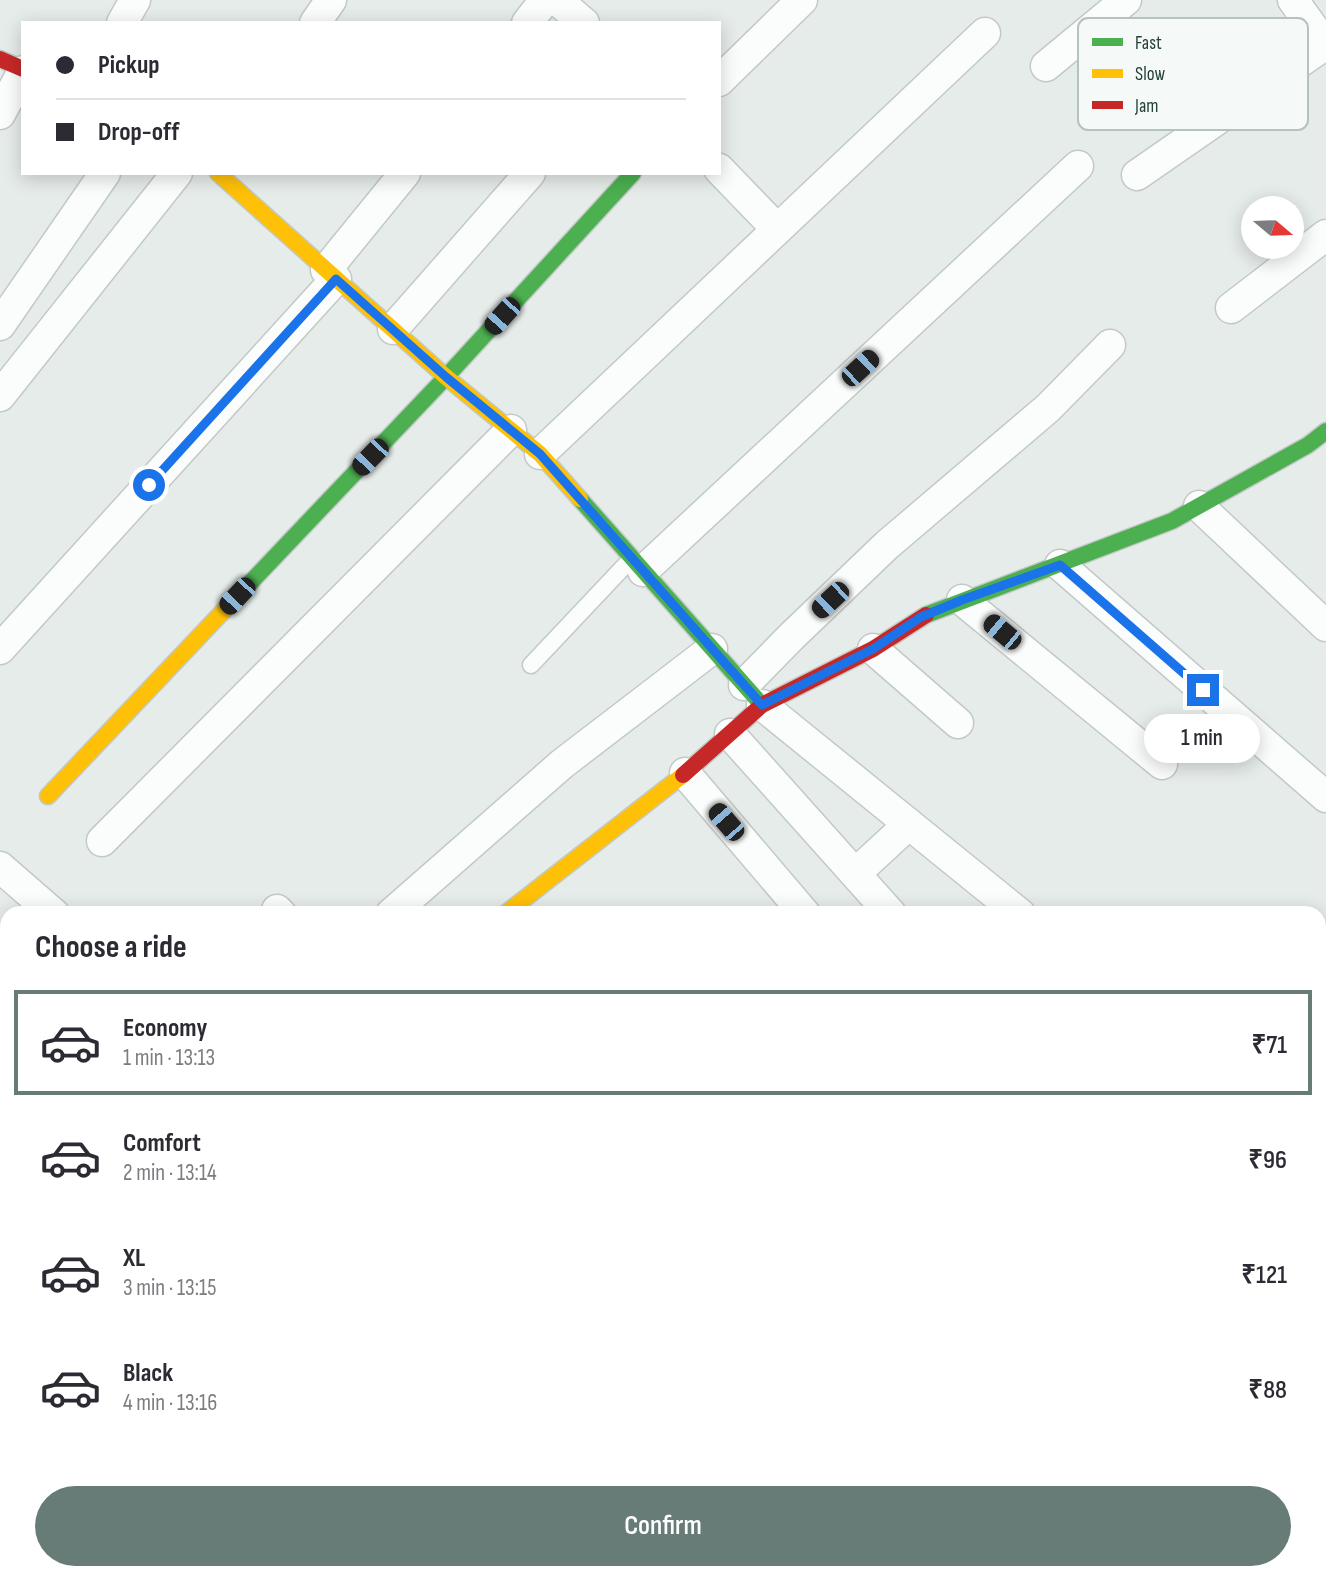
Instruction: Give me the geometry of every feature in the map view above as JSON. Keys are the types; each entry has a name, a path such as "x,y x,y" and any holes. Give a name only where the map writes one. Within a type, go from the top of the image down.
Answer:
{"street":[{"path":"123,21 135,0"},
{"path":"317,21 331,0"},
{"path":"529,21 545,0"},
{"path":"557,0 582,21"},
{"path":"721,79 802,0"},
{"path":"1104,18 1126,0"},
{"path":"1293,0 1306,18"},
{"path":"1308,20 1326,45 1308,57"},
{"path":"540,454 985,33"},
{"path":"1046,66 1078,40"},
{"path":"0,58 21,69"},
{"path":"0,114 21,74"},
{"path":"1137,175 1202,130"},
{"path":"637,565 1078,166"},
{"path":"721,171 778,229"},
{"path":"0,325 104,175"},
{"path":"0,396 175,175"},
{"path":"220,175 446,377 540,454 753,695 1010,906"},
{"path":"0,649 331,274 404,175"},
{"path":"393,329 528,175"},
{"path":"48,796 446,377 631,175"},
{"path":"1231,307 1326,235"},
{"path":"515,906 685,773 730,734 792,636 887,545 1048,408 1110,345"},
{"path":"102,841 511,430"},
{"path":"753,695 873,649 921,617 1172,521 1308,445 1326,431"},
{"path":"1199,506 1326,626"},
{"path":"1060,565 1326,797"},
{"path":"962,600 1161,764"},
{"path":"400,906 562,764 712,649"},
{"path":"873,649 958,723"},
{"path":"730,734 884,906"},
{"path":"685,773 798,906"},
{"path":"856,873 909,824"},
{"path":"0,867 45,906"}],"lane":[{"path":"531,665 637,565"}],"traffic: fast":[{"path":"230,604 446,377 631,175"},
{"path":"926,615 1172,521 1308,445 1326,431"},
{"path":"580,499 762,705"}],"traffic: slow":[{"path":"220,175 446,377 540,454 580,499"},
{"path":"48,796 230,604"},
{"path":"515,906 683,775"}],"traffic: jam":[{"path":"0,59 21,68"},
{"path":"683,775 762,705 873,649 926,615"}],"route":[{"path":"149,485 336,279 446,377 540,454 762,705 873,649 921,617 1060,565 1203,690"}]}
